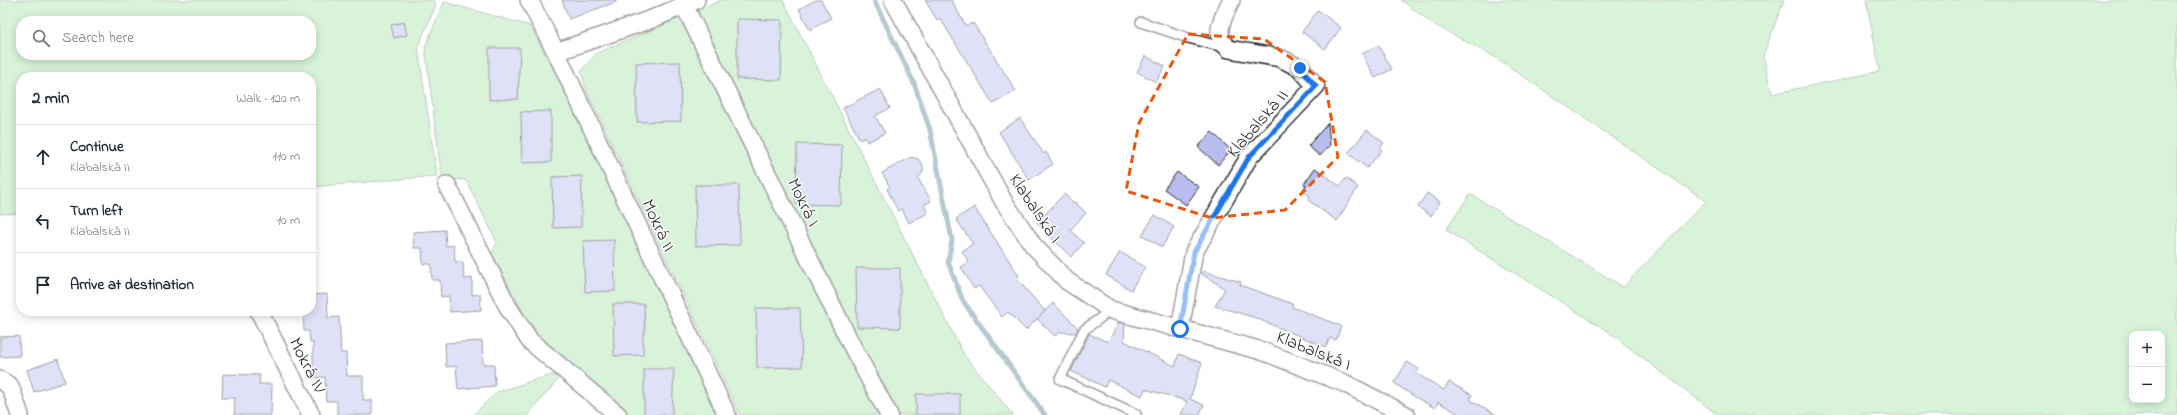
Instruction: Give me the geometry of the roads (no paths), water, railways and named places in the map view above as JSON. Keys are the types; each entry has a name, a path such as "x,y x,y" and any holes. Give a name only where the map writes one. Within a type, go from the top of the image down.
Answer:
{"street":[{"name":"Mokrá II","path":"529,0 556,52 727,415"},
{"name":"Klabalská I","path":"893,0 1004,202 1033,245 1067,281 1111,310 1262,351 1344,383 1406,415"},
{"path":"1229,49 1220,39 1220,29 1231,0"},
{"path":"556,52 652,18 690,2"},
{"name":"Mokrá I","path":"690,2 851,344 889,415"},
{"name":"Klabalská II","path":"1180,329 1194,252 1249,157 1316,86 1300,68 1280,58 1229,49"},
{"path":"447,185 508,307 530,341 618,415"},
{"name":"Mokrá IV","path":"262,316 311,415"},
{"path":"0,380 10,386 20,415"}],"lane":[{"path":"1140,22 1188,38 1229,49"},
{"path":"1111,310 1084,330 1060,379 1136,414"}],"waterway":[{"path":"874,0 914,83 930,130 952,240 948,262 963,301 1045,415"}]}
